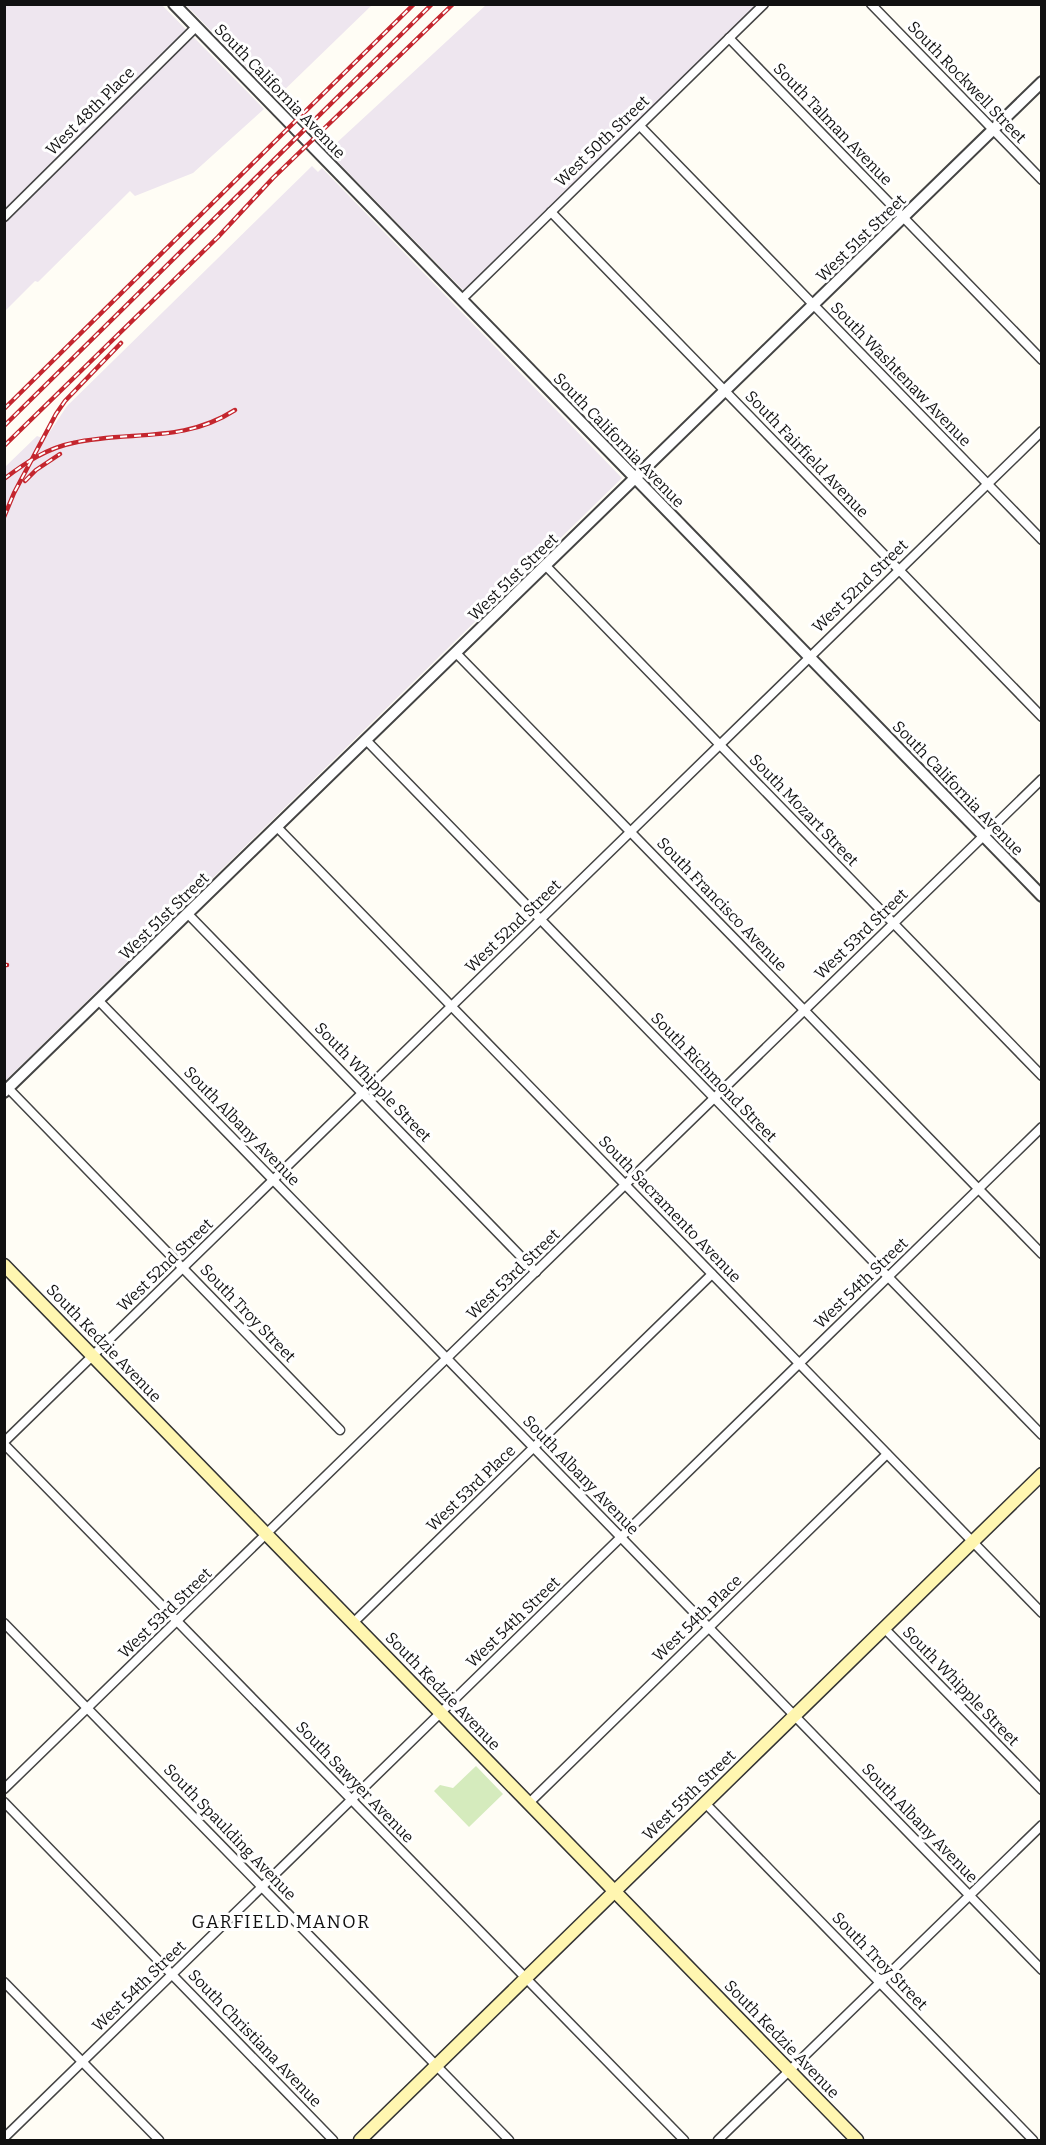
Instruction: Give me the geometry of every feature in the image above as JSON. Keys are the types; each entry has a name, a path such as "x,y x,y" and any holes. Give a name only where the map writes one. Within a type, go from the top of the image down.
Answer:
{"main road":[{"name":"South Kedzie Avenue","path":"4,1265 857,2140"},
{"name":"West 55th Street","path":"360,2140 1041,1474"}],"street":[{"name":"South California Avenue","path":"174,4 1041,896"},
{"name":"West 50th Street","path":"462,299 764,4"},
{"name":"South Rockwell Street","path":"871,4 1041,180"},
{"name":"West 48th Place","path":"4,217 196,27"},
{"name":"South Talman Avenue","path":"729,38 1041,360"},
{"name":"West 51st Street","path":"6,1090 1041,82"},
{"name":"South Washtenaw Avenue","path":"640,126 1041,540"},
{"name":"South Fairfield Avenue","path":"551,212 1041,717"},
{"name":"West 52nd Street","path":"4,1443 1041,431"},
{"name":"South Mozart Street","path":"546,566 1041,1076"},
{"name":"South Francisco Avenue","path":"456,653 1041,1254"},
{"name":"South Richmond Street","path":"366,740 1041,1436"},
{"name":"West 53rd Street","path":"4,1789 1041,779"},
{"name":"South Sacramento Avenue","path":"278,827 1041,1613"},
{"name":"South Whipple Street","path":"188,914 536,1272"},
{"name":"South Albany Avenue","path":"99,1001 1041,1970"},
{"name":"South Troy Street","path":"6,1090 340,1430"},
{"name":"West 54th Street","path":"4,2138 1041,1127"},
{"name":"West 53rd Place","path":"353,1623 712,1274"},
{"name":"South Sawyer Avenue","path":"4,1443 684,2140"},
{"name":"West 54th Place","path":"529,1803 887,1454"},
{"name":"South Spaulding Avenue","path":"4,1623 509,2140"},
{"name":"South Whipple Street","path":"884,1628 1041,1790"},
{"name":"South Christiana Avenue","path":"4,1802 333,2140"},
{"name":"South Troy Street","path":"705,1803 1034,2140"},
{"path":"718,2140 1041,1824"},
{"path":"4,1982 159,2140"}],"shaded area":[{"path":"5,5 162,5 264,109 193,173 135,196 130,191 38,282 35,281 5,311"},
{"path":"186,5 372,5 276,98"},
{"path":"486,5 756,5 464,291 333,157 336,153 331,148"},
{"path":"312,166 318,172 322,168 622,478 5,1081 5,467 37,436 45,439 67,406"}],"green space":[{"path":"476,1766 503,1794 469,1827 434,1791 440,1785 453,1788"}],"railway":[{"path":"4,409 414,4"},
{"path":"4,426 432,4"},
{"path":"4,446 218,237 273,178 453,4"},
{"path":"4,517 14,493 56,414 65,401 121,343"},
{"path":"4,479 37,457 63,445 94,439 175,432 195,428 215,421 235,410"},
{"path":"25,481 36,470 60,454"}],"district":[{"name":"GARFIELD MANOR","path":"281,1922"}]}
